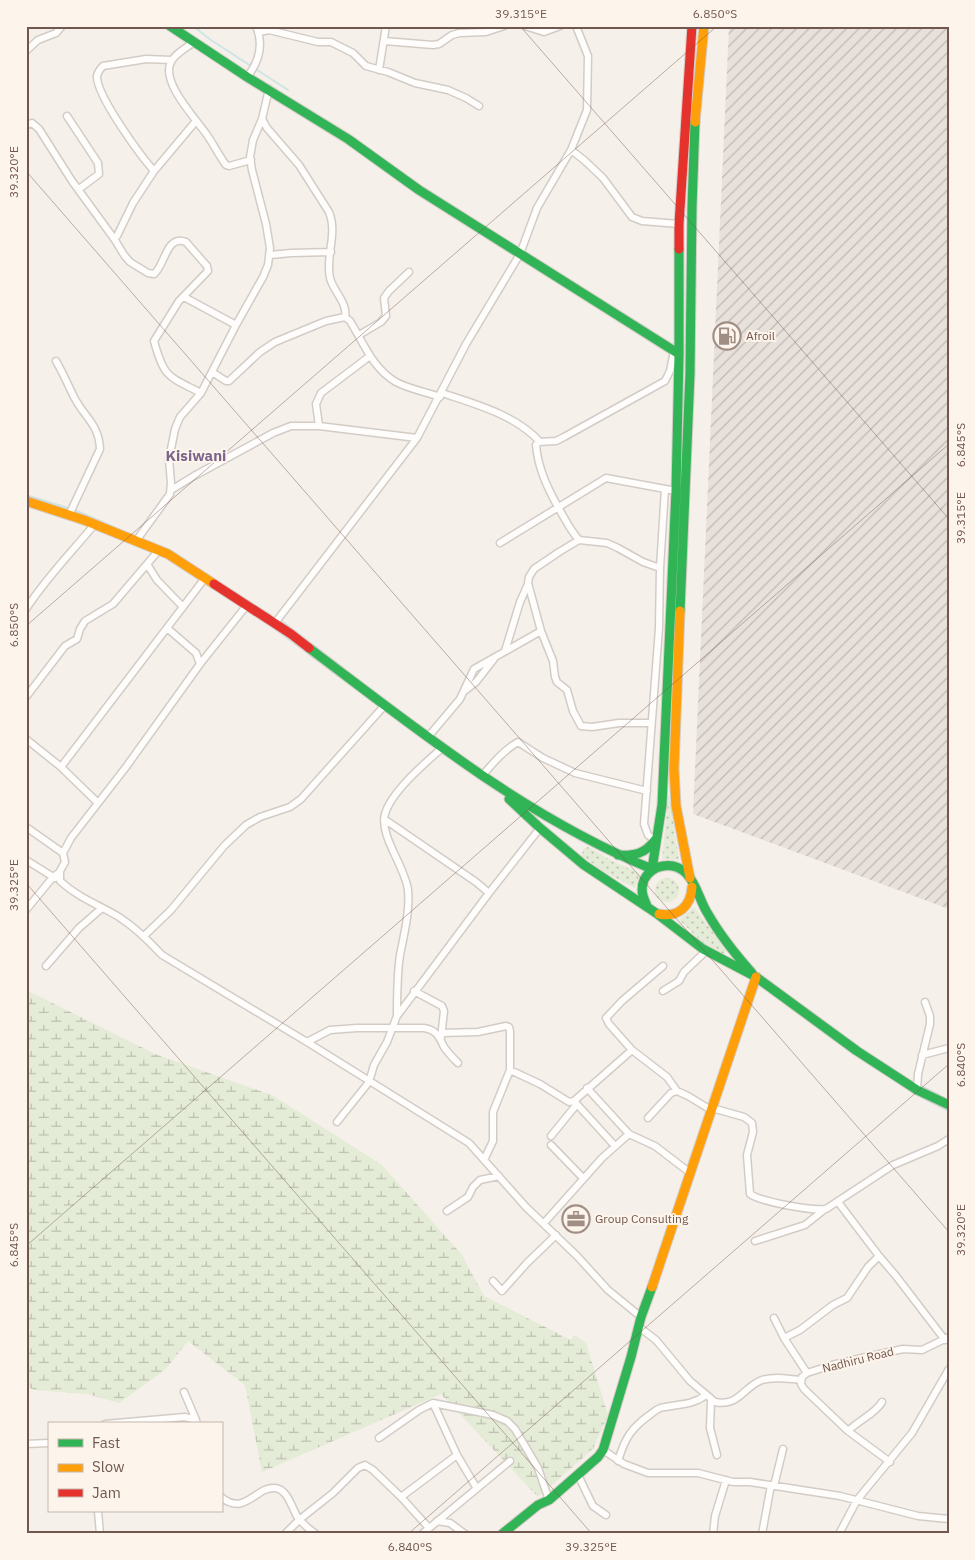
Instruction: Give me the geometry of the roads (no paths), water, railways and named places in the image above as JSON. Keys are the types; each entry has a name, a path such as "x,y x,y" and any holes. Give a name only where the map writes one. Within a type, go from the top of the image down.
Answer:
{"main road":[{"path":"170,26 247,77 348,139 419,190 676,352"},
{"path":"692,26 679,224 676,352 676,491 660,825 652,869 644,879 642,886 644,902 653,911 664,916 681,912 692,898 691,881 676,806 674,769 690,374 694,136 704,26"},
{"path":"26,501 94,524 168,554 275,623 442,748 496,786 541,814 618,855 652,869 671,864 680,868 691,881 708,915 735,953 756,977"},
{"path":"496,786 540,828 584,865 653,911 706,951 756,977 857,1051 917,1090 949,1105"},
{"path":"618,855 640,855 646,852 655,840 660,825"},
{"path":"502,1534 538,1505 549,1500 598,1458 603,1450 640,1322 756,977"},
{"path":"506,1534 537,1509 538,1505"}],"street":[{"path":"26,51 38,40 56,33 62,26"},
{"path":"379,70 386,26"},
{"path":"384,41 433,45 439,44 459,32 486,32 504,26"},
{"path":"525,26 544,32 560,26"},
{"path":"275,623 417,438 466,344 520,254 537,208 571,150 588,110 588,56 576,26"},
{"path":"247,77 254,68 261,45 258,29 269,30 318,42 331,42 353,53 366,66 415,83 448,90 479,106"},
{"path":"194,42 171,60 169,68 172,84 182,102 213,142 226,165 229,166 250,160"},
{"path":"154,170 140,154 105,99 97,78 98,71 103,66 146,59 171,60"},
{"path":"136,541 167,499 171,490 169,459 174,429 180,418 200,393 264,277 270,255 266,224 250,160 253,140 262,118 269,89"},
{"path":"67,116 98,163 99,169 99,174 79,189"},
{"path":"262,118 298,165 329,212 333,230 330,252 330,279 346,310 345,317"},
{"path":"117,236 133,204 154,170 196,121"},
{"path":"26,125 32,123 39,129 72,181 130,262 151,274 156,273 162,265 166,250 178,241 186,242 208,268 184,297 154,341 160,362 167,375 200,393"},
{"path":"571,150 603,178 632,217 642,221 679,224"},
{"path":"270,255 330,252"},
{"path":"359,335 381,322 386,316 387,311 384,305 384,298 409,272"},
{"path":"184,297 236,325"},
{"path":"212,372 229,381 260,352 275,342 326,321 345,317 350,320 370,356 394,381 499,414 534,436 540,442"},
{"path":"579,540 571,531 542,476 536,443 556,441 665,381 676,352"},
{"path":"319,426 316,404 321,393 370,356"},
{"path":"56,361 74,398 94,426 100,440 100,449 69,515"},
{"path":"171,490 284,428 299,425 319,426 417,438"},
{"path":"500,543 606,478 676,491"},
{"path":"655,840 645,830 659,628 660,568 666,489"},
{"path":"26,609 52,572 74,550 94,524"},
{"path":"505,651 520,602 534,569 579,540 607,543 660,568"},
{"path":"26,697 65,646 77,639 85,620 113,604 159,550"},
{"path":"147,564 157,580 183,607"},
{"path":"62,767 205,578"},
{"path":"528,583 541,631 553,661 555,677 557,682 567,690 579,724 592,727 619,723 651,723"},
{"path":"26,910 60,871 65,862 63,853 71,838 126,767 200,664 247,605"},
{"path":"167,628 196,654 200,664"},
{"path":"428,737 455,706 464,692 474,669 541,631"},
{"path":"144,936 172,910 235,834 250,822 290,807 301,799 385,705"},
{"path":"26,739 62,767 98,803"},
{"path":"482,776 496,760 518,742 543,758 575,773 647,791"},
{"path":"397,1016 400,956 404,938 408,889 403,870 384,827 384,820 387,808 414,773 442,748"},
{"path":"384,820 489,892"},
{"path":"26,827 63,853"},
{"path":"338,1122 369,1082 374,1065 397,1016 414,991 540,828"},
{"path":"26,860 60,881 87,901 119,917 144,936 168,959 308,1042 468,1143 526,1207 556,1235 640,1322 708,1398 721,1403 730,1402 764,1380 776,1378 801,1380 804,1389 848,1431 890,1462"},
{"path":"60,871 60,881"},
{"path":"46,966 79,928 102,908"},
{"path":"663,990 679,981 684,972 706,951"},
{"path":"663,966 622,1001 606,1018 609,1024 632,1050 667,1077 677,1091 711,1109 744,1117 752,1122 753,1132 747,1155 750,1194 767,1200 826,1209"},
{"path":"414,991 442,1006 444,1011 441,1036 448,1053 458,1063"},
{"path":"917,1090 918,1074 930,1016 925,1002"},
{"path":"308,1042 330,1030 424,1028 432,1030 441,1036 509,1027 511,1043 510,1070 493,1112 493,1141 484,1160"},
{"path":"922,1056 949,1048"},
{"path":"551,1136 588,1088 632,1050"},
{"path":"510,1070 540,1084 569,1102 576,1103 615,1146"},
{"path":"588,1088 629,1134 655,1146 689,1172"},
{"path":"648,1118 671,1093 677,1091"},
{"path":"544,1223 583,1178 629,1134"},
{"path":"755,1241 804,1225 885,1169 949,1140"},
{"path":"551,1145 583,1178"},
{"path":"447,1211 468,1197 473,1187 480,1180 499,1176"},
{"path":"838,1202 879,1256 947,1338"},
{"path":"494,1281 502,1291 556,1235"},
{"path":"784,1338 800,1330 833,1305 846,1298 868,1267 879,1256"},
{"path":"774,1318 784,1338 807,1373"},
{"name":"Nadhiru Road","path":"801,1380 807,1373 903,1349 922,1350 947,1338"},
{"path":"839,1534 857,1500 912,1434 949,1369"},
{"path":"184,1392 197,1422"},
{"path":"708,1398 710,1428 717,1455"},
{"path":"618,1461 624,1442 633,1428 647,1417 662,1407 684,1405 708,1398"},
{"path":"848,1431 880,1406 882,1402"},
{"path":"433,1403 476,1487"},
{"path":"379,1438 419,1410 433,1403 493,1415 507,1421 515,1429 538,1468 549,1500"},
{"path":"126,1422 185,1417 197,1422"},
{"path":"26,1444 48,1443"},
{"path":"762,1534 772,1485 784,1448"},
{"path":"603,1450 618,1461 648,1473 698,1473 726,1480 772,1485 857,1500 918,1516 949,1519"},
{"path":"401,1497 458,1455"},
{"path":"422,1534 476,1487 510,1461"},
{"path":"285,1534 362,1466 369,1467 401,1497 429,1528"},
{"path":"578,1475 593,1506 606,1515"},
{"path":"713,1534 726,1480"},
{"path":"222,1498 235,1504 241,1503 271,1488 276,1488 285,1494 299,1520 316,1534"},
{"path":"98,1512 100,1534"},
{"path":"438,1521 450,1523 465,1534"}],"waterway":[{"path":"193,26 211,40 288,90"},
{"path":"26,495 68,508"},
{"path":"77,511 134,536"},
{"path":"261,609 271,615"},
{"path":"283,622 339,665"},
{"path":"271,626 356,689"},
{"path":"919,1085 939,1095"},
{"path":"923,1098 949,1111"}],"place":[{"name":"Afroil","path":"727,336"},
{"name":"Group Consulting","path":"576,1219"}],"district":[{"name":"Kisiwani","path":"196,456"}]}
